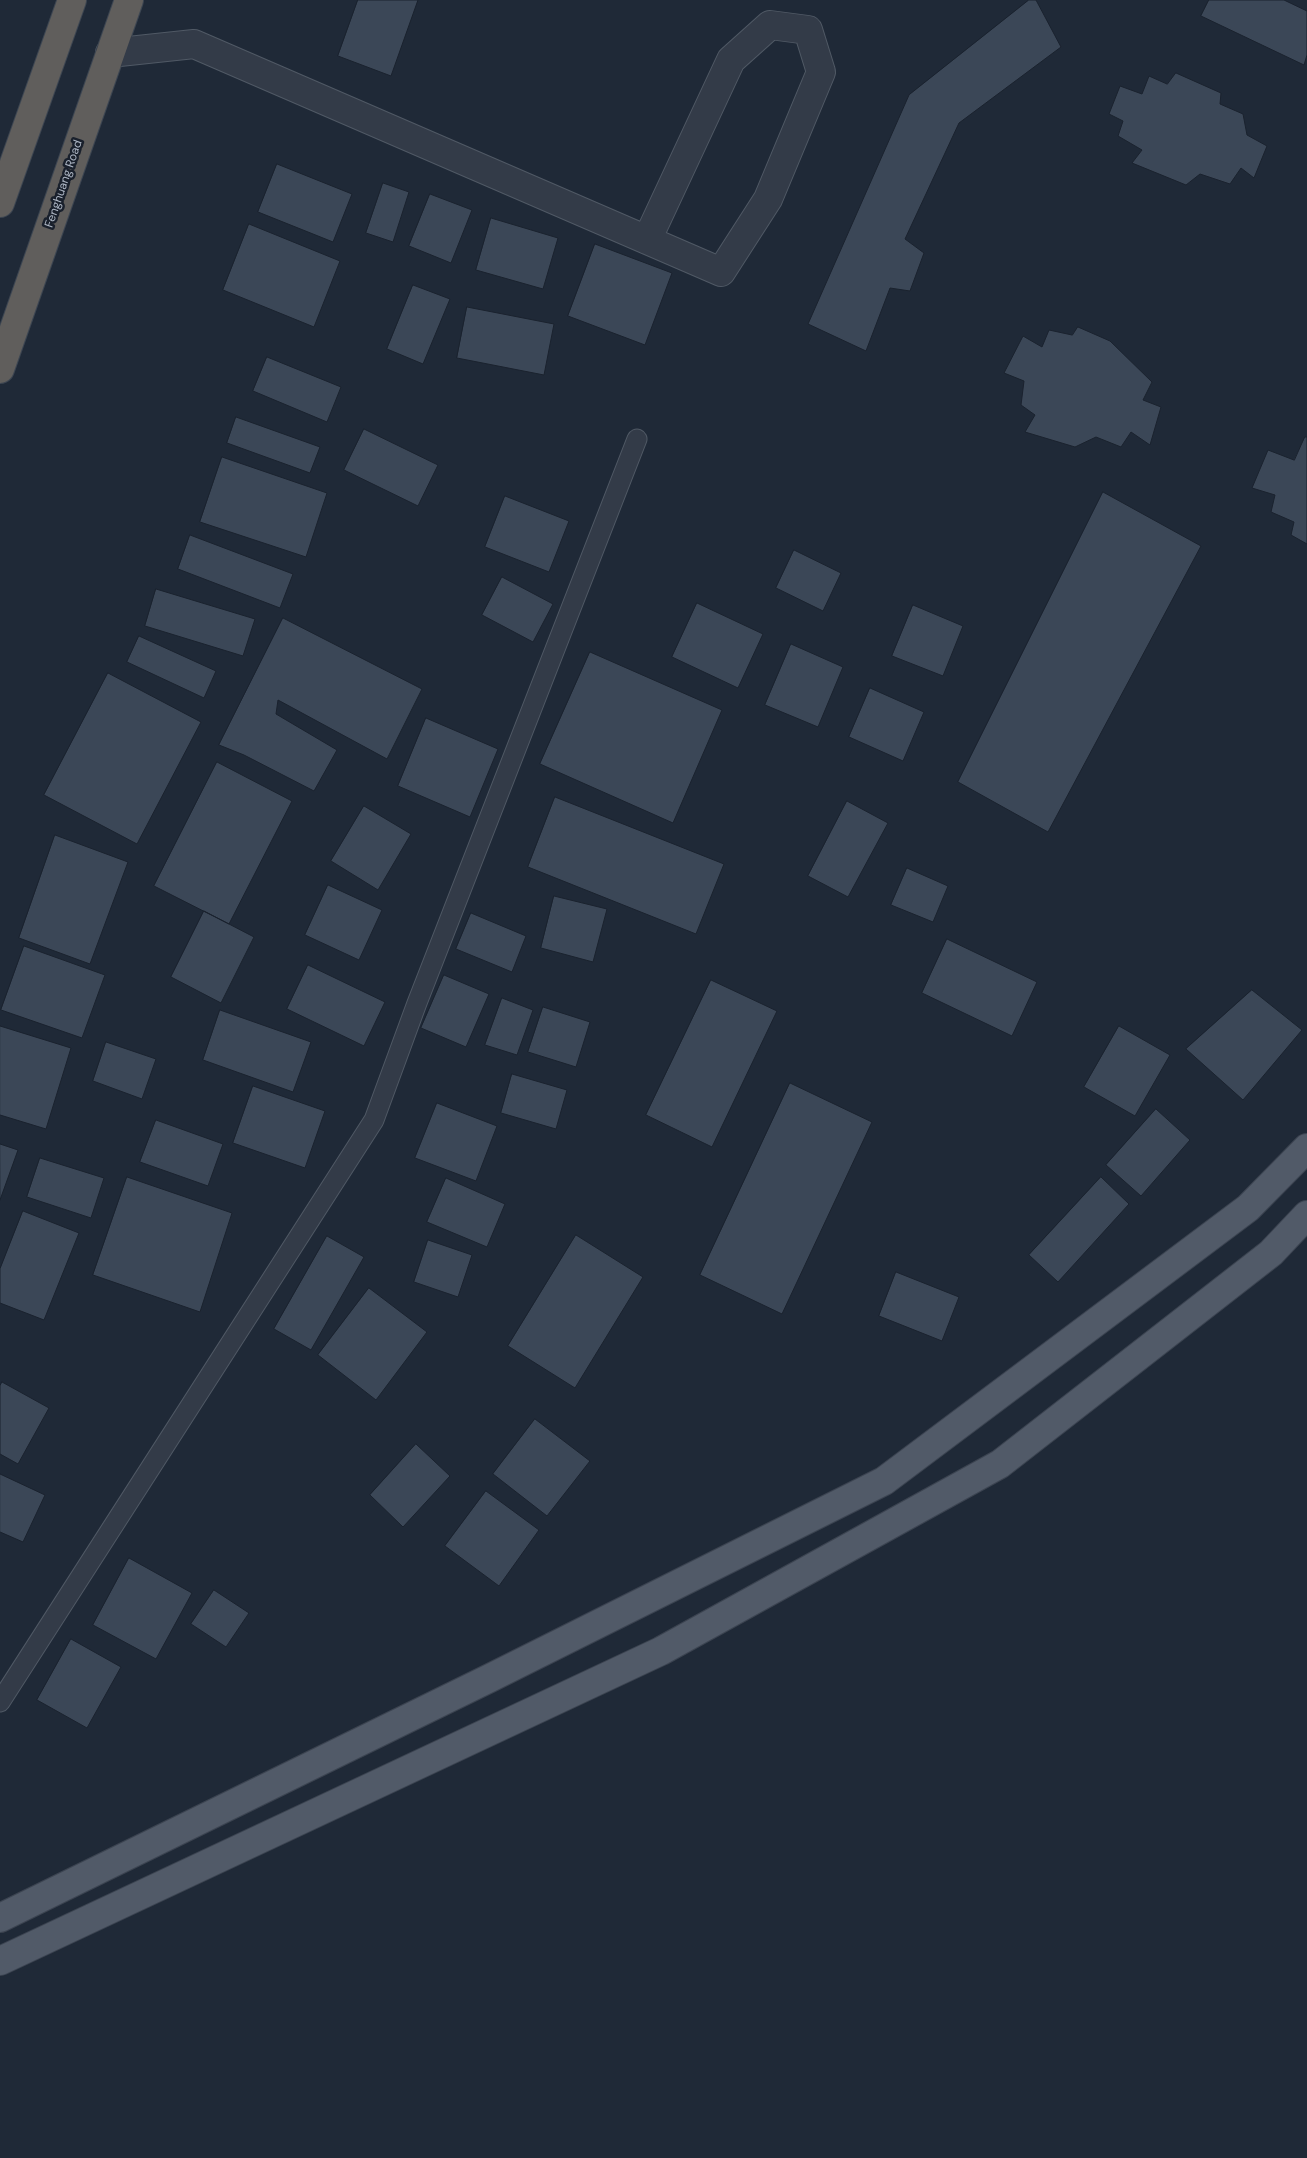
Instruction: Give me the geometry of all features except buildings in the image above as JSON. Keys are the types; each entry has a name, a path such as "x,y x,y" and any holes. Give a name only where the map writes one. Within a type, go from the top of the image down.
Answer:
{"highway":[{"path":"0,202 72,0"},
{"name":"Fenghuang Road","path":"0,369 129,0"}],"main road":[{"path":"0,1918 490,1678 884,1481 1248,1208 1307,1148"},
{"path":"0,1961 661,1651 1000,1464 1270,1253 1307,1215"}],"street":[{"path":"110,53 194,44 647,240 721,272 768,199 821,72 808,30 770,25 731,60 647,240"}],"lane":[{"path":"0,1702 374,1120 417,1004 637,439"}]}
